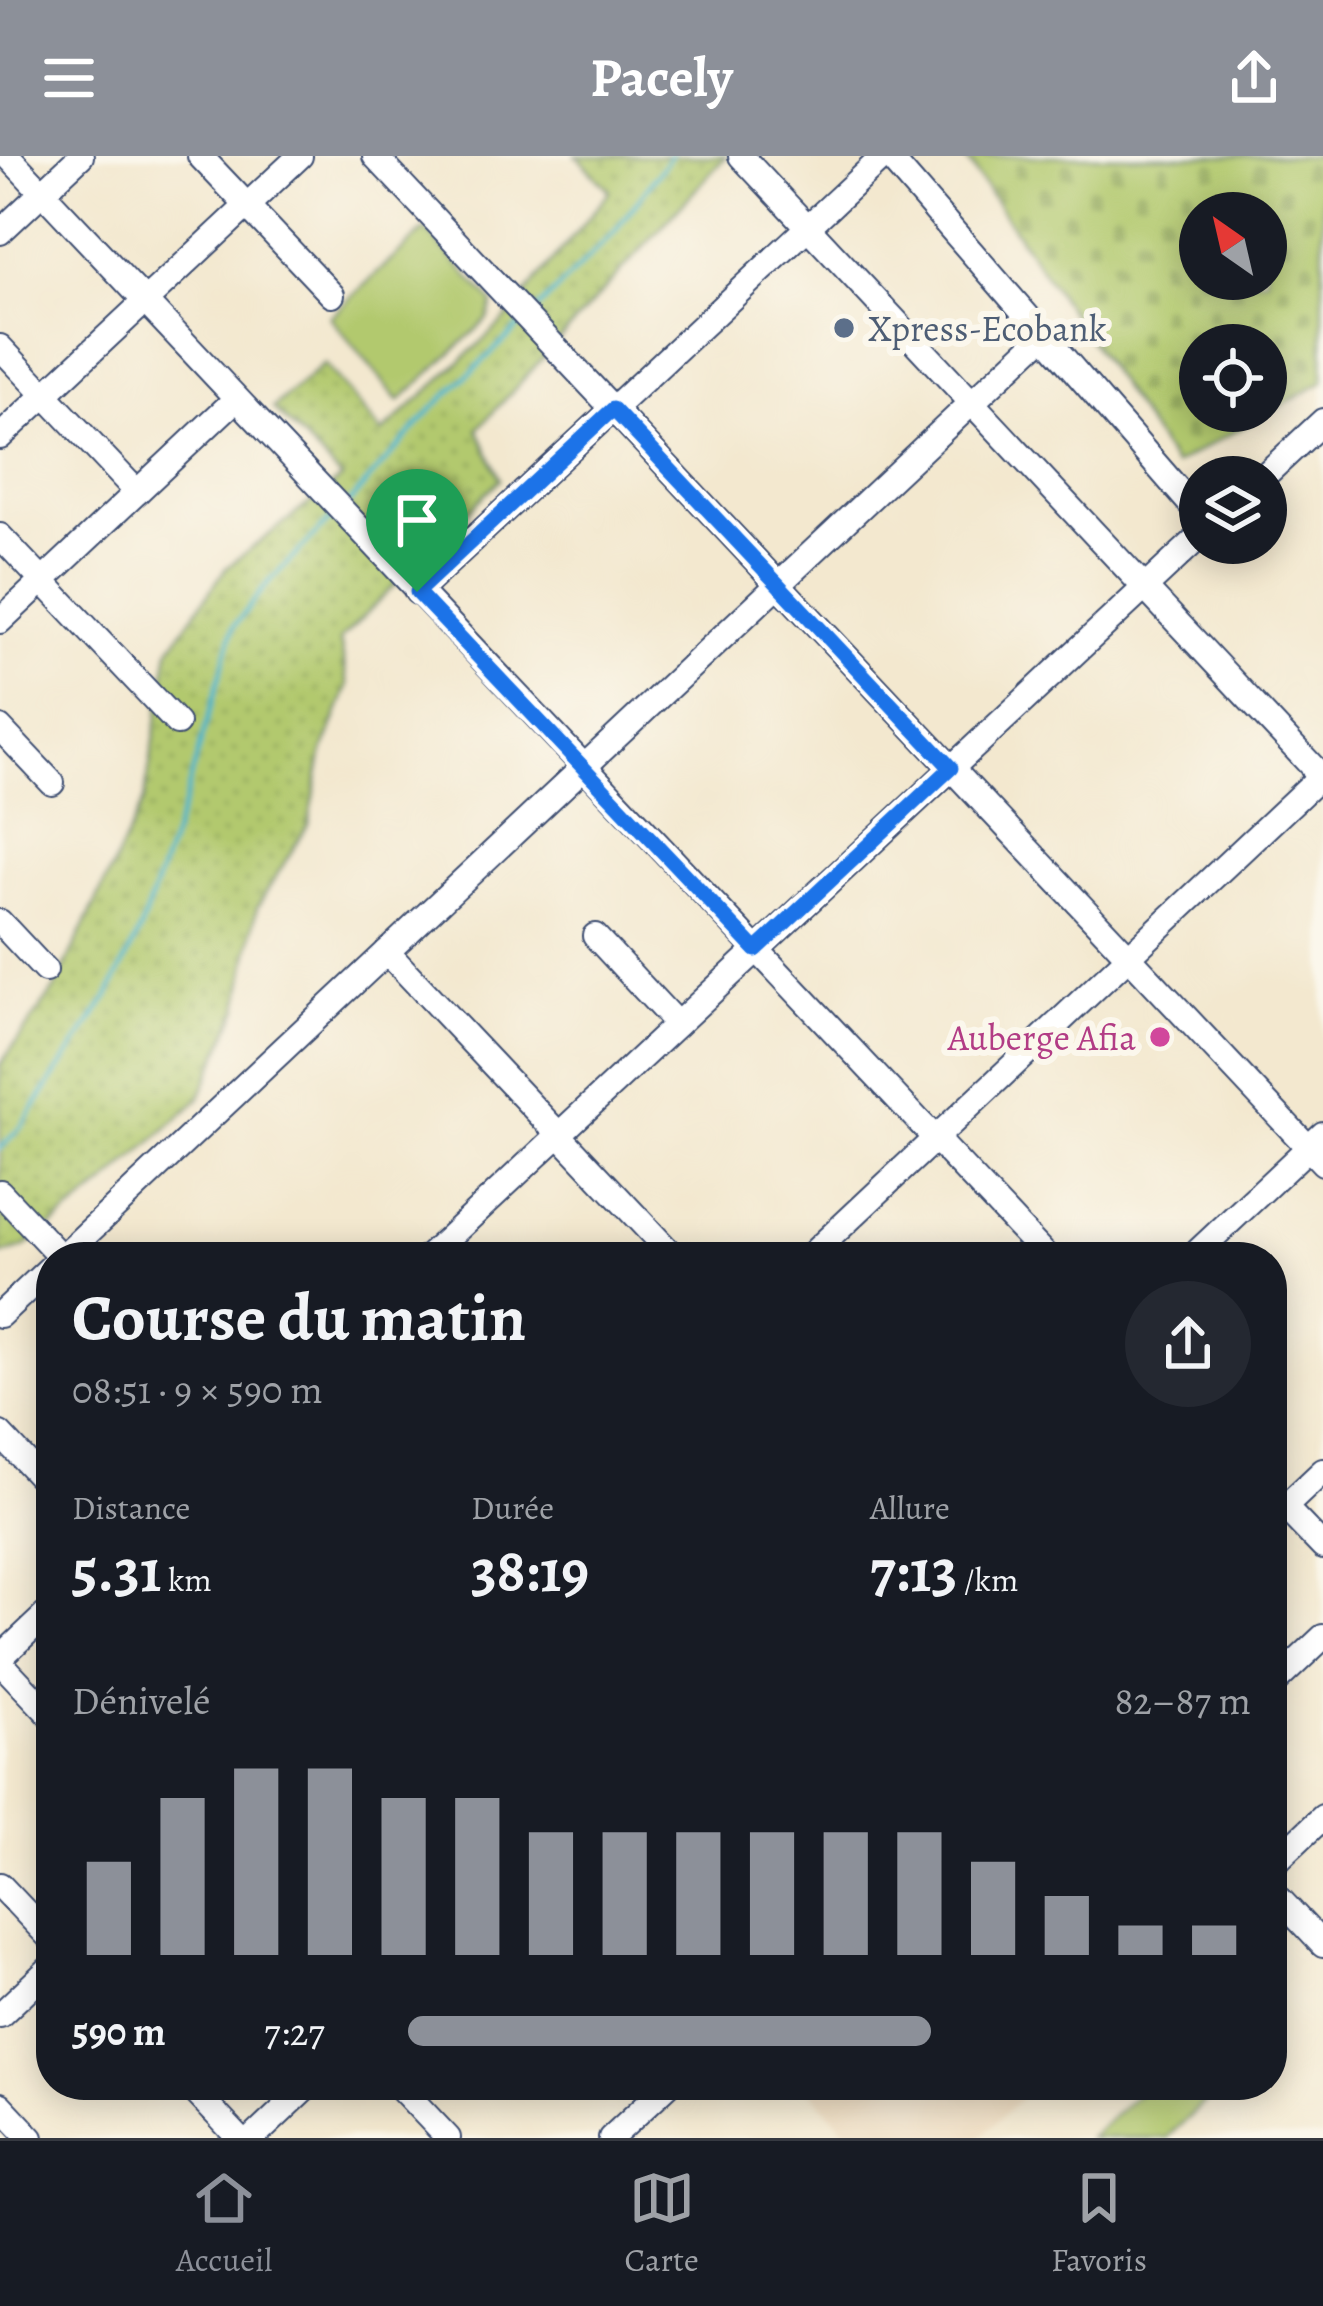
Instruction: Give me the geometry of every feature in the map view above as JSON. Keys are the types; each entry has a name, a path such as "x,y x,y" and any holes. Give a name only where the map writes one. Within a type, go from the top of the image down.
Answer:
{"street":[{"path":"8,156 1034,1242"},
{"path":"0,232 81,156"},
{"path":"200,156 332,295"},
{"path":"0,437 300,156"},
{"path":"375,156 1129,956 1318,1148 1209,1242"},
{"path":"741,156 1322,776 824,1242"},
{"path":"417,592 886,156 1179,490"},
{"path":"77,1242 1044,335"},
{"path":"0,347 137,493"},
{"path":"0,621 236,399"},
{"path":"1286,456 1323,422"},
{"path":"0,536 177,724"},
{"path":"444,1242 1179,555"},
{"path":"0,728 52,783"},
{"path":"0,922 45,970"},
{"path":"595,936 677,1024"},
{"path":"387,952 660,1242"},
{"path":"0,1192 47,1242"},
{"path":"0,1315 36,1281"},
{"path":"0,1434 36,1473"},
{"path":"1287,1499 1323,1471"},
{"path":"1287,1516 1323,1547"},
{"path":"36,1625 0,1660 36,1700"},
{"path":"1287,1671 1323,1637"},
{"path":"1287,1851 1323,1817"},
{"path":"0,1885 36,1923"},
{"path":"1287,1907 1323,1945"},
{"path":"0,2015 36,1981"},
{"path":"203,2100 239,2138"},
{"path":"253,2138 293,2100"},
{"path":"412,2100 448,2138"},
{"path":"611,2138 652,2100"},
{"path":"0,2105 31,2138"}],"shaded area":[{"path":"819,2100 1019,2100 979,2138 853,2138"}],"green space":[{"path":"577,156 726,156 478,429 500,479 340,640 348,686 322,755 309,823 257,907 239,1007 199,1099 100,1189 24,1248 0,1255 0,1065 54,990 144,801 169,650 226,568 342,478 273,408 324,364 382,433 502,323 610,191"},
{"path":"964,156 1323,156 1323,382 1287,402 1287,324 1179,324 1179,432 1233,432 1190,456 1179,456 1174,465"},
{"path":"425,229 493,303 488,319 399,401 330,317"},
{"path":"1130,2100 1207,2100 1166,2138 1089,2138"}],"waterway":[{"path":"533,314 614,232 671,156"},
{"path":"349,503 431,410 520,326"},
{"path":"0,1149 22,1126 107,998 139,933 184,803 234,626 268,583 336,514"}],"place":[{"name":"Xpress-Ecobank","path":"844,328"},
{"name":"Auberge Afia","path":"1160,1037"}],"route":[{"path":"613,409 951,768 756,950 417,592 613,409"}]}
